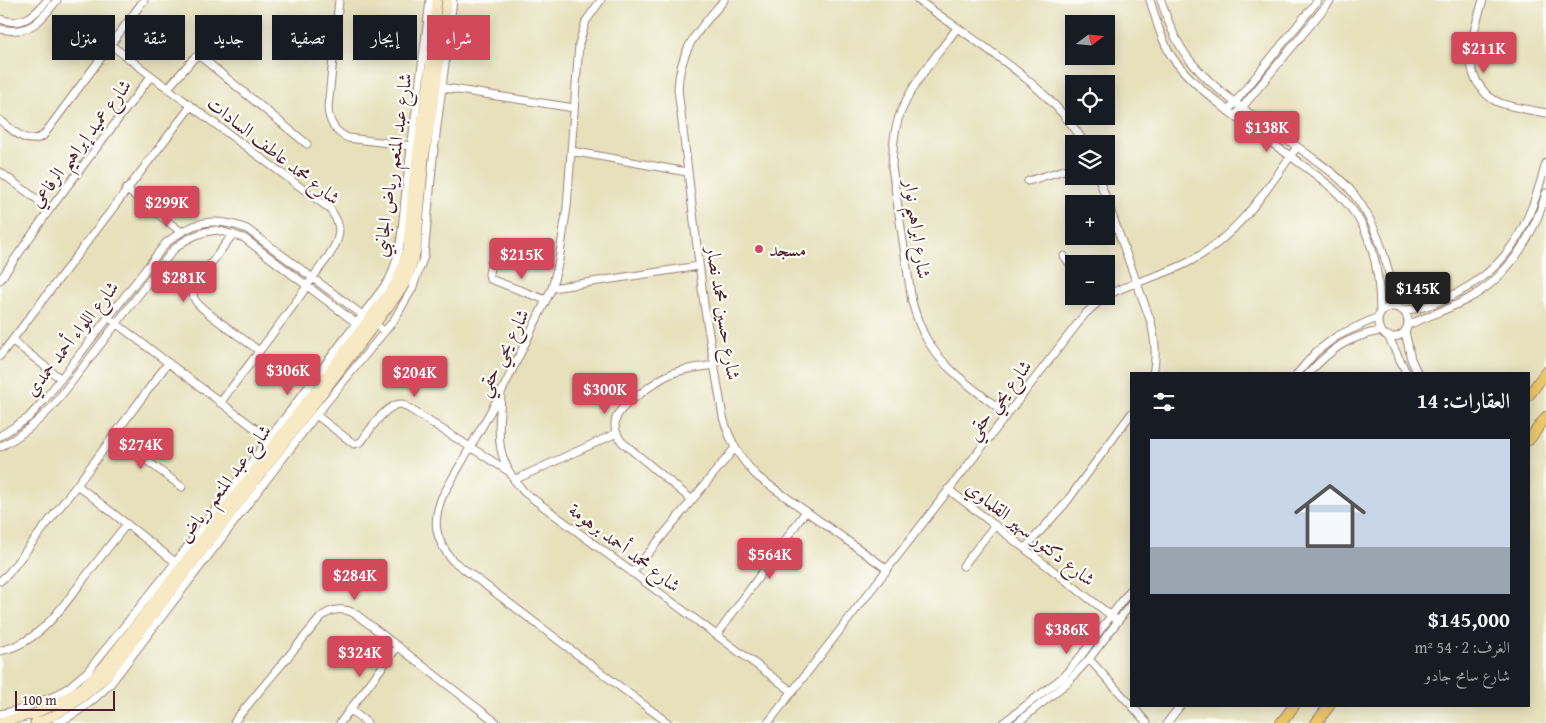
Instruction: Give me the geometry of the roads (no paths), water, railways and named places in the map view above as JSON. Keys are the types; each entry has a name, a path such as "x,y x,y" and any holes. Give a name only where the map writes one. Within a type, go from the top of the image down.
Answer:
{"main road":[{"path":"1530,393 1546,372"},
{"path":"1530,439 1546,417"},
{"path":"1282,723 1293,707"},
{"path":"1316,723 1328,707"}],"street":[{"path":"0,19 21,22 30,18 47,0"},
{"path":"0,29 12,32 34,25 43,18 57,0"},
{"path":"115,40 144,0"},
{"path":"339,0 328,108 331,123 341,134 348,138 412,146"},
{"name":"شارع عبد المنعم رياض الجانبي","path":"368,319 396,265 400,248 403,209 430,0"},
{"name":"شارع عبد المنعم رياض","path":"38,723 65,710 121,664 184,570 394,286 408,248 413,183 428,85 437,0"},
{"name":"شارع عبد المنعم رياض","path":"368,319 392,303 408,287 416,250 424,158 439,87 446,0"},
{"name":"شارع عبد المنعم رياض الجانبي","path":"439,87 453,0"},
{"name":"شارع يحي حقي","path":"601,0 586,21 581,32 564,233 552,288 501,393 442,497 437,510 436,523 438,537 444,550 452,560 668,723"},
{"name":"شارع حسين محمد نصار","path":"724,0 692,39 684,54 679,70 679,106 699,266 727,433 734,449 758,477 887,569"},
{"path":"918,0 1022,75 1064,115 1078,135"},
{"path":"1150,0 1159,30 1173,58 1198,86 1228,111 1328,184 1358,216 1368,237 1374,262 1380,296 1378,322 1380,330 1388,336 1406,372"},
{"path":"1161,0 1169,24 1193,64 1234,102 1335,175 1352,191 1366,211 1377,233 1393,291 1400,308 1407,316 1408,349 1417,372"},
{"path":"1228,111 1317,0 1326,6"},
{"path":"1235,116 1331,0"},
{"path":"1483,0 1469,54 1471,69 1476,83 1486,94 1498,102 1546,113"},
{"name":"شارع ابراهيم نوار","path":"958,28 922,76 903,106 896,126 892,167 912,302 926,340 952,370 1006,414"},
{"name":"شارع محمد عاطف السادات","path":"115,48 330,209 336,216 339,225 339,235 336,244 308,286 220,402"},
{"path":"168,88 195,57 201,57 306,144"},
{"path":"0,120 23,138 31,140 43,136 100,60"},
{"name":"شارع عميد إبراهيم الرفاعي","path":"0,280 50,209 151,76"},
{"path":"439,87 574,108"},
{"path":"0,356 191,106"},
{"name":"شارع يحي حقي","path":"1115,291 1188,262 1221,241 1249,212 1296,146"},
{"path":"572,151 687,172"},
{"path":"1299,372 1316,352 1331,339 1379,316 1386,308 1418,308 1449,297 1471,285 1497,264 1512,247 1524,227 1546,163"},
{"path":"1028,181 1065,170"},
{"path":"0,172 50,209"},
{"path":"1101,185 1151,322 1155,341 1156,361 1153,372"},
{"path":"126,189 180,231"},
{"path":"1388,336 1397,337 1406,328 1470,298 1499,276 1524,244 1536,221 1546,193"},
{"name":"شارع اللواء أحمد حمدي","path":"0,436 28,418 61,379 166,243 180,231 203,223 217,221 232,223 247,229 384,331"},
{"name":"شارع اللواء أحمد حمدي","path":"0,447 19,437 40,419 67,389 159,268 183,242 205,232 218,230 244,238 377,339"},
{"path":"234,234 195,285 194,299 204,309 259,351"},
{"path":"491,263 488,274 490,279 546,300"},
{"path":"552,288 699,266"},
{"path":"0,714 19,710 44,700 79,680 184,570 316,415 340,378 394,320 408,287"},
{"path":"1380,296 1388,296 1393,291"},
{"name":"شارع يحي حقي","path":"768,723 1092,305"},
{"path":"109,318 268,439"},
{"path":"184,570 268,439 362,327"},
{"name":"شارع عبد المنعم رياض","path":"0,722 21,718 47,708 83,687 103,667 340,378 362,327"},
{"path":"1310,372 1322,358 1341,343 1363,334 1380,330"},
{"path":"13,341 61,379"},
{"path":"1396,353 1401,349 1408,349"},
{"path":"0,581 8,574 77,485 168,363"},
{"path":"692,500 626,445 617,433 615,420 621,408 669,374 681,370 715,365"},
{"name":"شارع محمد أحمد برهومة","path":"501,393 498,437 501,455 508,472 524,492 793,692"},
{"path":"316,415 354,444 357,444 361,442 390,407 402,404 508,472"},
{"path":"1025,548 1065,504 1130,416"},
{"path":"514,480 617,433"},
{"path":"114,436 182,487"},
{"path":"632,572 734,449"},
{"path":"77,485 184,570"},
{"name":"شارع دكتور سهير القلماوي","path":"948,489 1118,621"},
{"path":"717,635 806,511"},
{"path":"0,651 16,646 50,622 127,524"},
{"path":"963,566 995,525"},
{"path":"1003,723 1065,680 1130,589"},
{"path":"1017,723 1089,659 1130,605"},
{"path":"234,723 321,617 329,611 344,609 353,612 497,723"},
{"path":"340,723 398,646"},
{"path":"1089,659 1130,704"},
{"path":"56,723 96,698 112,683 121,664"},
{"path":"1133,707 1147,723"},
{"path":"1166,723 1179,707"},
{"path":"350,710 368,723"}],"place":[{"name":"مسجد","path":"759,249"}]}
